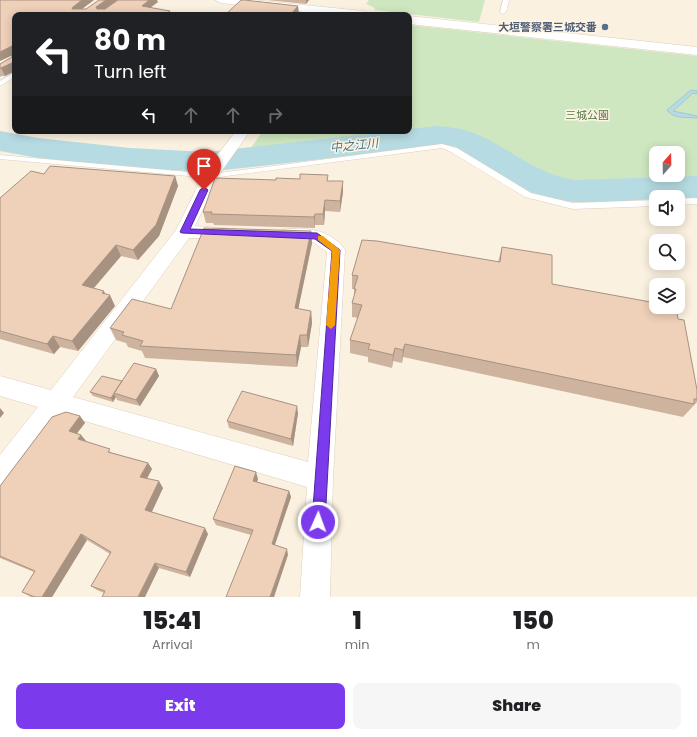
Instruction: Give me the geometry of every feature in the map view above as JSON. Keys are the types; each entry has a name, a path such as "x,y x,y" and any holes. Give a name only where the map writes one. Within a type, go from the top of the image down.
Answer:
{"street":[{"path":"221,0 325,12"},
{"path":"335,12 346,0"},
{"path":"412,20 697,51"},
{"path":"0,476 184,232 212,174 241,134"},
{"path":"184,232 317,236 336,250 320,478 315,597"},
{"path":"0,386 320,478"}],"lane":[{"path":"503,12 506,0"},
{"path":"0,84 12,76"},
{"path":"0,157 212,174 442,146 454,150 528,195 573,206 649,203"},
{"path":"685,202 697,202"}],"green space":[{"path":"369,0 485,0 479,22 412,14 412,12 374,10 375,8 366,4"},
{"name":"三城公園","path":"412,25 697,56 697,181 685,181 685,146 649,146 649,182 667,182 578,185 528,170 492,144 438,128 412,131"},
{"name":"三城公園","path":"261,134 392,134 247,153"}],"water":[{"path":"691,90 697,91 697,94 693,93 673,111 697,116 697,118 676,116 667,110"}],"building":[{"path":"0,0 82,0 72,9 86,9 99,0 106,0 96,7 97,9 105,9 118,0 149,0 142,6 170,11 12,12 12,46 0,52"},
{"path":"241,0 298,6 293,12 228,12"},
{"path":"12,57 12,63 1,68 0,64"},
{"path":"50,166 175,176 156,225 133,250 116,245 82,285 104,291 102,293 110,295 72,341 53,336 47,344 0,331 0,198 31,171 44,174"},
{"path":"300,174 328,175 327,181 343,181 340,201 325,200 323,214 315,214 314,217 211,214 212,212 203,212 215,178 276,180 276,178 300,179"},
{"path":"204,228 311,231 295,308 311,311 307,335 300,335 296,355 140,346 143,341 122,335 124,332 110,328 132,299 171,309"},
{"path":"362,240 377,241 500,262 502,247 552,255 552,284 649,302 649,314 677,314 678,319 684,320 697,390 697,399 694,399 694,404 405,344 403,350 395,348 393,355 368,349 370,344 350,340 362,305 352,303 358,276 352,275"},
{"path":"134,363 156,369 136,400 114,393"},
{"path":"102,376 122,381 111,398 90,392"},
{"path":"242,391 297,406 291,439 227,421"},
{"path":"66,412 80,416 69,431 81,435 78,439 110,449 108,452 148,463 140,477 159,481 145,510 205,528 186,572 155,563 138,597 102,597 105,591 91,586 111,552 81,534 42,597 35,597 22,592 35,571 0,556 0,486 52,417"},
{"path":"235,466 256,472 253,481 289,491 272,544 287,549 270,597 226,597 253,530 213,519"}],"waterway":[{"path":"0,76 12,68"},
{"name":"中之江川","path":"0,141 38,148 130,158 207,162 437,136 458,138 474,145 521,174 548,187 574,191 697,187"}],"slow traffic":[{"path":"320,238 336,250 331,325"}],"place":[{"name":"大垣警察署三城交番","path":"605,27"}],"route":[{"path":"204,190 184,232 317,236 336,250 318,522"}]}
